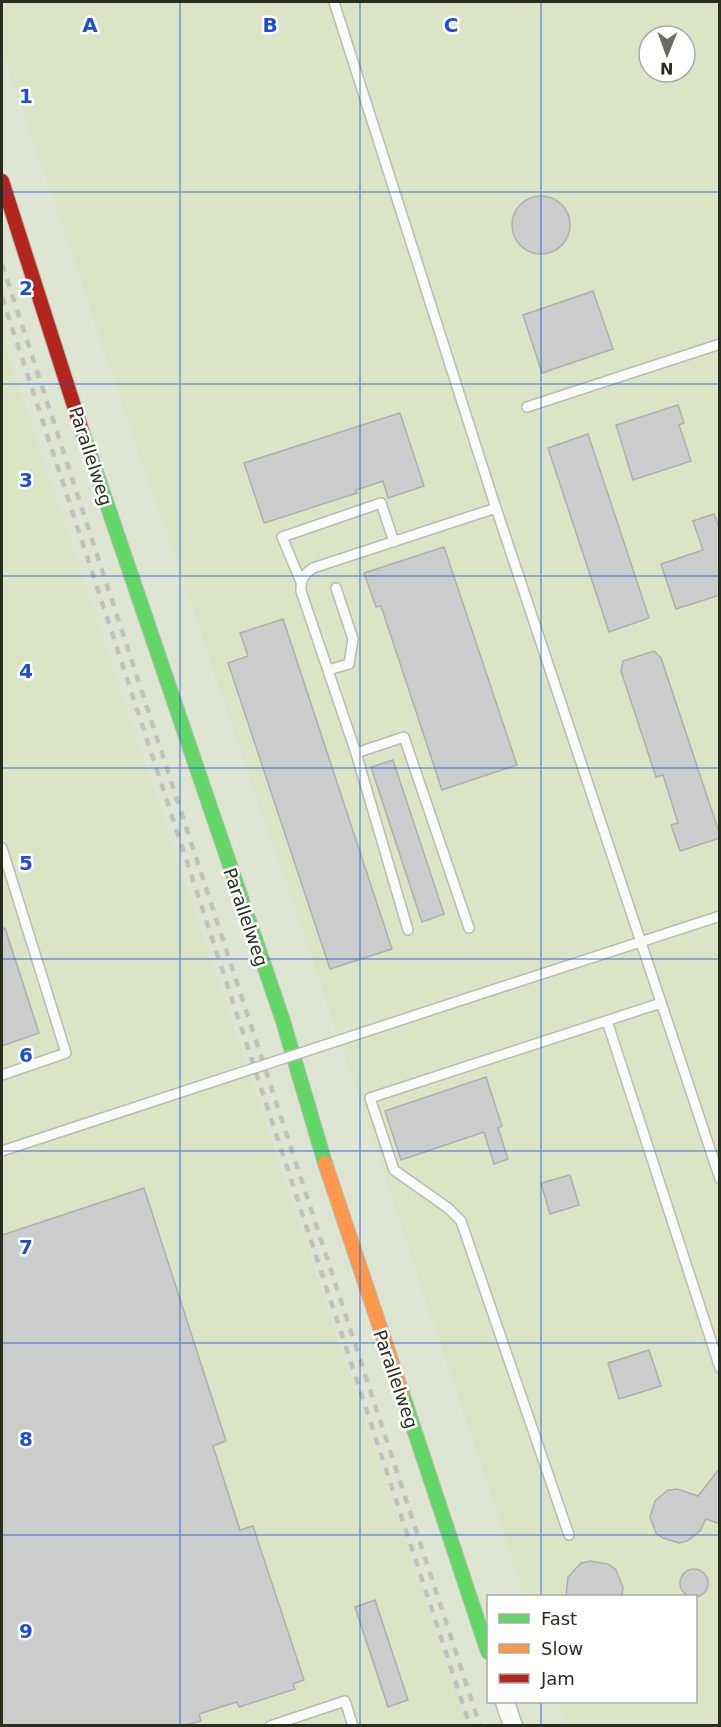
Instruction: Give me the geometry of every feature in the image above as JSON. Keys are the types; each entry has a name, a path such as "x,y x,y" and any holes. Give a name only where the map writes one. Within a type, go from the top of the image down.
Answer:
{"street":[{"name":"Parallelweg","path":"2,182 97,475 283,1021 310,1119 487,1646"},
{"path":"506,1703 513,1725"}],"lane":[{"path":"334,2 496,508 720,1179"},
{"path":"527,407 720,344"},
{"path":"301,582 282,537 381,503 394,542"},
{"path":"408,930 356,753 300,591 301,582 303,575 313,568 496,508"},
{"path":"327,670 349,664 353,639 336,588"},
{"path":"356,753 404,737 469,928"},
{"path":"2,848 66,1053 2,1075"},
{"path":"2,1151 720,916"},
{"path":"569,1535 461,1221 448,1208 394,1170 370,1098 661,1003"},
{"path":"607,1021 720,1368"},
{"path":"270,1725 345,1701 353,1725"}],"shaded area":[{"path":"2,2 719,2 719,1725 566,1725 558,1703 697,1703 697,1595 524,1595 371,1132 2,50"},
{"path":"2,335 467,1725 2,1725"}],"building":[{"path":"541,196 552,198 562,204 568,214 570,225 568,236 562,246 552,252 541,254 530,252 520,246 514,236 512,225 514,214 520,204 530,198"},
{"path":"593,291 613,349 542,373 523,315"},
{"path":"678,405 684,423 679,425 691,461 633,480 616,425"},
{"path":"400,413 424,486 388,498 383,481 356,490 357,493 264,523 244,463"},
{"path":"588,434 649,618 609,632 548,448"},
{"path":"714,514 720,530 720,595 676,609 661,564 703,550 693,521"},
{"path":"444,547 517,765 442,790 381,606 376,607 364,573"},
{"path":"283,619 392,949 330,969 228,663 248,656 240,633"},
{"path":"654,651 661,658 720,835 720,838 680,851 671,825 678,823 663,775 656,777 621,671 623,661"},
{"path":"393,760 444,914 422,922 371,767"},
{"path":"5,928 39,1033 2,1046 2,929"},
{"path":"486,1077 502,1126 498,1128 508,1159 494,1164 484,1132 401,1160 385,1111"},
{"path":"570,1175 579,1205 550,1214 541,1183"},
{"path":"144,1188 226,1441 213,1446 240,1530 253,1526 304,1680 293,1684 295,1689 239,1707 237,1702 199,1714 201,1721 186,1725 2,1725 2,1235"},
{"path":"649,1350 661,1386 619,1399 608,1363"},
{"path":"720,1468 720,1524 706,1519 700,1531 687,1541 679,1543 656,1533 650,1517 655,1501 668,1490 677,1489 698,1496"},
{"path":"590,1561 608,1564 616,1570 623,1587 622,1595 566,1595 568,1577 581,1563"},
{"path":"689,1570 699,1570 707,1578 707,1588 699,1596 687,1595 681,1588 681,1578"},
{"path":"375,1600 408,1700 388,1707 355,1607"}],"railway":[{"path":"2,264 480,1726"},
{"path":"2,297 470,1726"}],"traffic: fast":[{"path":"82,431 283,1021 325,1163"},
{"path":"402,1393 487,1649"}],"traffic: slow":[{"path":"325,1163 402,1393"}],"traffic: jam":[{"path":"2,181 82,431"}]}
